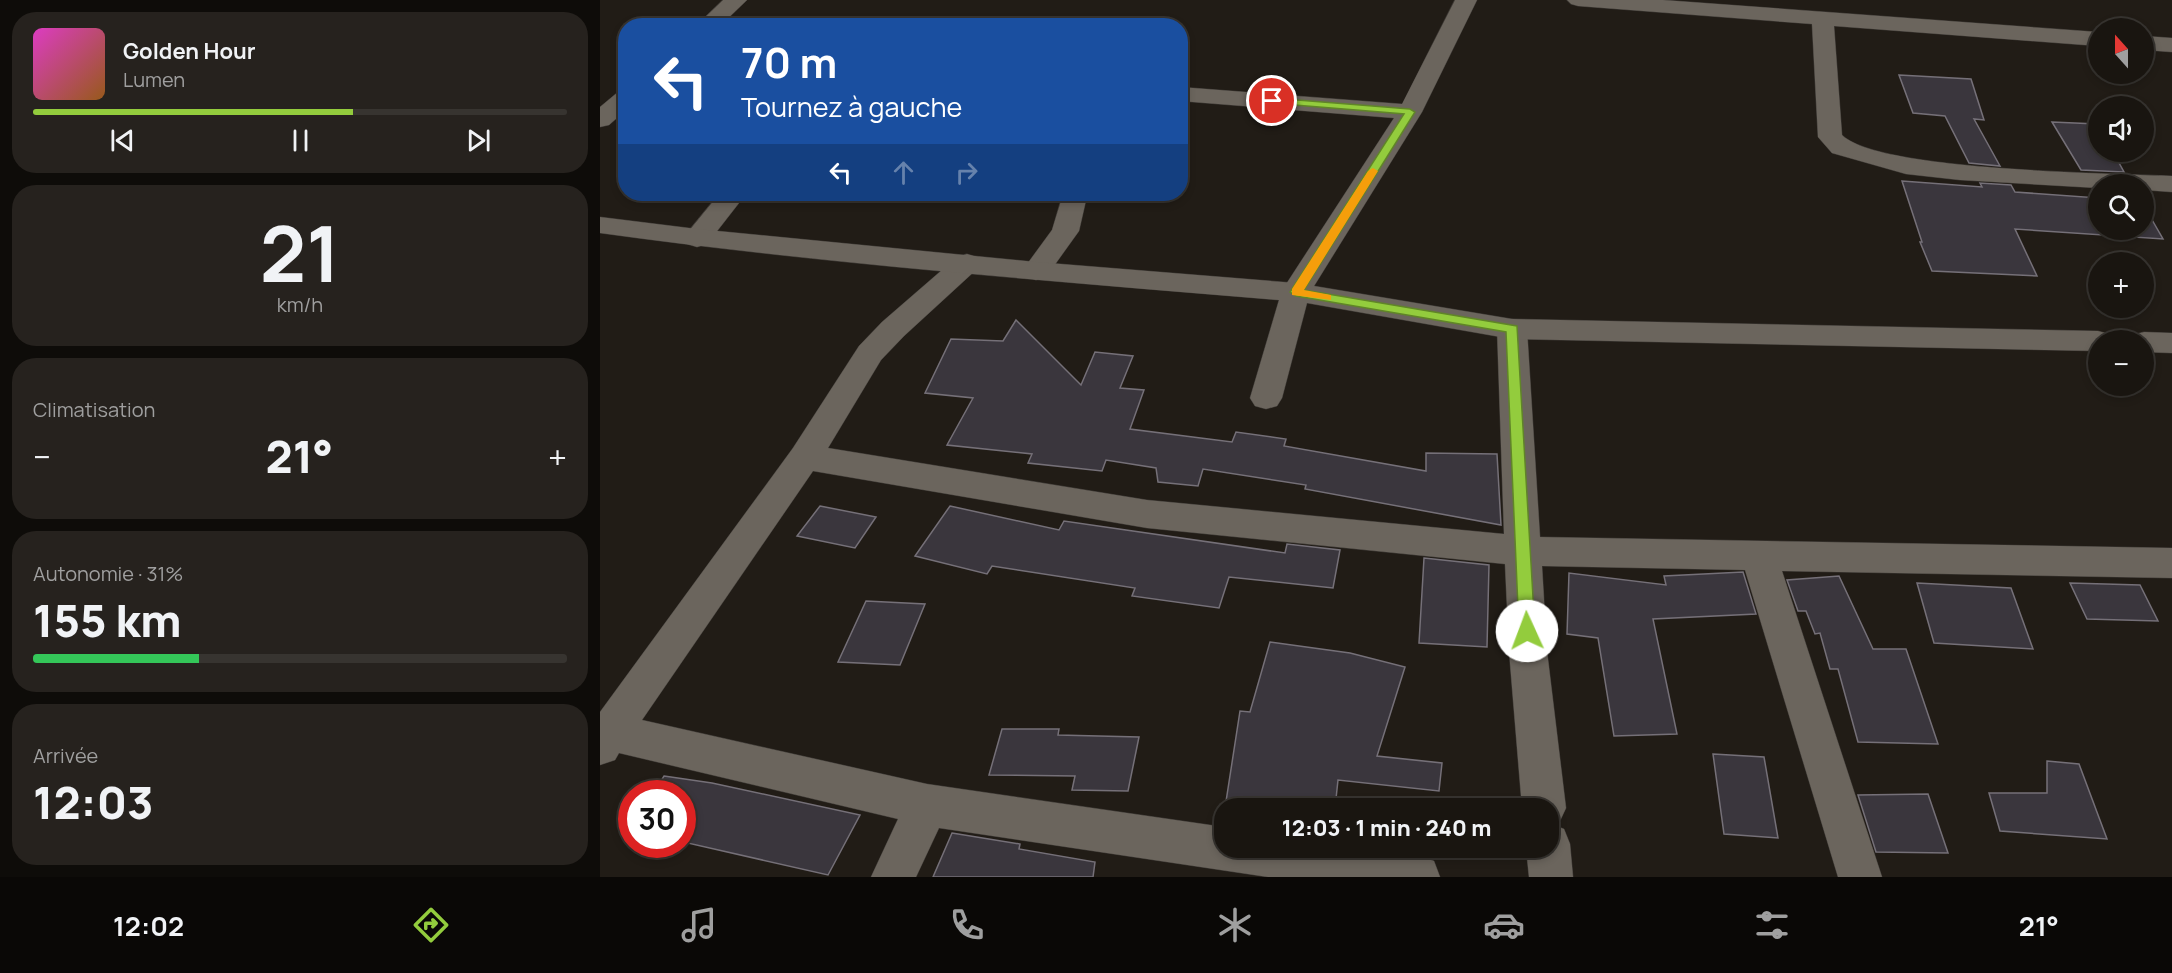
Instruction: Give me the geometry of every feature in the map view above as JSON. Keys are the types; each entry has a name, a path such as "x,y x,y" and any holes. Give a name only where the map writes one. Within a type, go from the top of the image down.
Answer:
{"street":[{"path":"716,18 736,0"},
{"path":"1266,398 1296,292 1410,112 1466,0"},
{"path":"1578,0 2088,38"},
{"path":"1823,19 1830,137 1841,148 1906,165 1960,172 2172,184"},
{"path":"2154,44 2172,45"},
{"path":"1188,95 1410,112"},
{"path":"600,120 618,104"},
{"path":"697,238 727,201"},
{"path":"1036,271 1065,231 1073,201"},
{"path":"600,225 697,238 1036,271 1296,292 1512,329 2088,341"},
{"path":"967,263 893,329 870,353 805,457 604,739 927,806 1418,877"},
{"path":"1512,329 1528,651 1543,798"},
{"path":"2154,342 2172,343"},
{"path":"805,457 1147,514 1524,551 2172,563"},
{"path":"1759,555 1860,877"},
{"path":"893,877 927,806"},
{"path":"1549,858 1551,877"}],"building":[{"path":"1899,75 1971,79 1984,120 1974,119 2000,166 1969,163 1945,116 1913,113"},
{"path":"2052,122 2088,124 2088,162 2118,162 2124,172 2081,170"},
{"path":"1902,181 1982,187 1980,183 2011,185 2015,192 2088,197 2088,234 2015,229 2037,276 1932,271 1920,242 1922,242"},
{"path":"2154,223 2163,239 2154,238"},
{"path":"1016,320 1081,385 1095,352 1133,356 1120,388 1144,390 1130,429 1232,442 1236,432 1286,439 1284,446 1426,471 1426,453 1497,454 1501,525 1305,489 1306,485 1203,469 1198,486 1158,482 1156,468 1106,460 1102,471 1028,463 1032,454 947,445 973,398 925,393 951,339 1003,341"},
{"path":"820,506 876,517 855,548 797,536"},
{"path":"950,506 1059,530 1064,521 1285,553 1287,544 1340,550 1333,588 1229,577 1219,608 1132,596 1135,588 992,566 987,574 915,556"},
{"path":"1424,558 1489,565 1487,647 1419,643"},
{"path":"1743,572 1756,614 1653,619 1677,734 1614,736 1598,638 1567,634 1569,573 1666,585 1664,576"},
{"path":"1839,576 1873,649 1906,649 1938,744 1858,742 1838,669 1830,669 1820,633 1815,634 1806,611 1798,611 1787,580"},
{"path":"1917,583 2011,588 2033,649 1934,643"},
{"path":"2070,583 2140,585 2158,621 2087,619"},
{"path":"866,601 925,604 900,665 838,662"},
{"path":"1270,642 1350,653 1405,667 1377,756 1442,763 1439,791 1338,780 1336,798 1227,798 1240,711 1250,712"},
{"path":"1002,729 1059,729 1058,735 1139,737 1128,791 1072,790 1075,776 989,775"},
{"path":"1713,754 1764,757 1778,838 1724,834"},
{"path":"2047,761 2079,764 2107,839 2000,831 1989,793 2047,793"},
{"path":"664,776 691,780 662,780"},
{"path":"696,781 860,815 828,875 696,845"},
{"path":"1928,794 1948,853 1876,852 1858,795"},
{"path":"952,833 1020,844 1019,849 1095,862 1093,877 933,877"}],"slow traffic":[{"path":"1327,297 1296,292 1373,171"}],"route":[{"path":"1272,101 1410,112 1296,292 1512,329 1527,631"}]}
